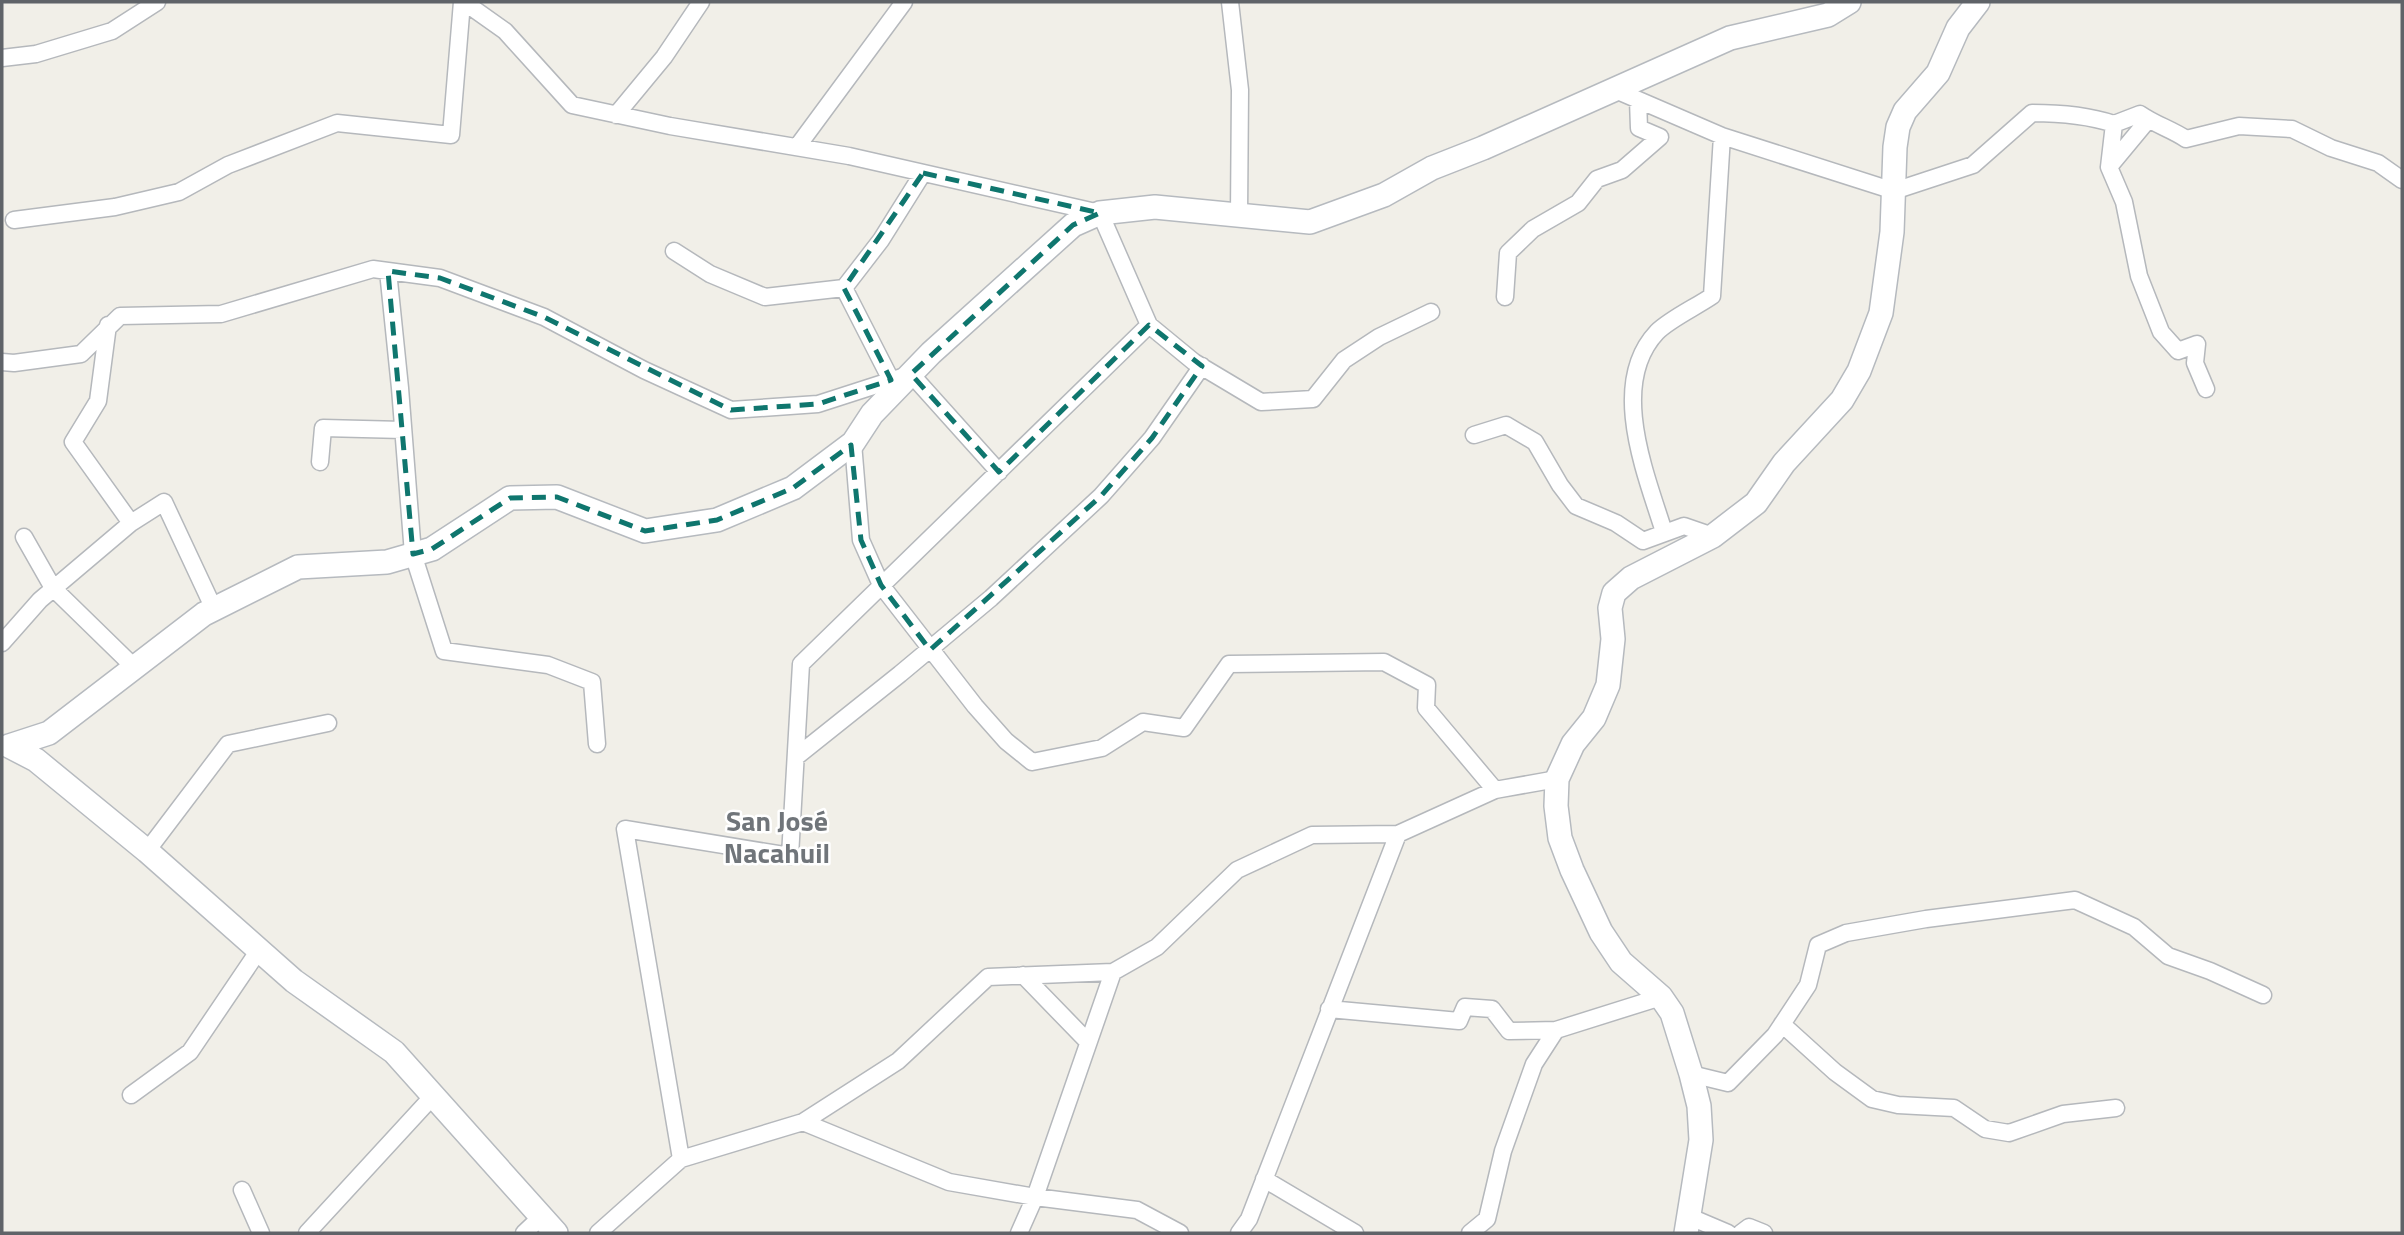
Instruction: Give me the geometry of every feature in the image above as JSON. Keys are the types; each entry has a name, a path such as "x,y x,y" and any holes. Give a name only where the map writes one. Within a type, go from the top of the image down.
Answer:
{"street":[{"path":"2,58 36,54 112,31 156,2"},
{"path":"14,220 115,207 179,192 228,165 337,123 451,135 463,2 505,31 572,105 670,126 849,156 1100,213"},
{"path":"616,115 664,57 701,2"},
{"path":"797,147 904,2"},
{"path":"1230,2 1240,90 1239,215"},
{"path":"4,744 49,733 204,614 299,566 387,562 432,549 510,498 557,497 645,531 717,520 793,488 853,443 901,377 1073,225 1100,213 1155,207 1310,222 1384,195 1432,168 1730,38 1828,15 1849,2"},
{"path":"1728,1233 1687,1225 1701,1140 1699,1106 1691,1074 1672,1013 1661,997 1621,962 1601,932 1572,870 1560,838 1556,806 1557,779 1573,744 1594,718 1608,685 1614,593 1631,578 1713,536 1756,503 1784,463 1842,400 1858,370 1881,313 1892,232 1898,127 1905,111 1938,73 1958,29 1978,2"},
{"path":"1614,89 1722,136 1894,191 1973,165 2032,113 2064,113 2093,117 2114,124 2140,114 2159,127 2170,128 2186,139 2239,126 2292,130 2331,148 2378,163 2402,180"},
{"path":"1505,297 1508,253 1533,229 1578,203 1597,179 1622,170 1661,137 1639,128 1639,100"},
{"path":"2109,167 2148,120"},
{"path":"2114,124 2109,167 2124,202 2139,276 2161,332 2178,351 2197,344 2194,363 2206,389"},
{"path":"1664,532 1638,447 1633,386 1641,355 1658,330 1712,296 1722,136"},
{"path":"674,251 709,274 765,297 844,288 881,240 923,173"},
{"path":"1100,213 1149,325 1202,366 1261,402 1312,399 1344,360 1379,337 1431,312"},
{"path":"2,362 15,363 81,354 120,316 221,314 373,269 440,278 544,317 644,370 731,410 818,404 901,377"},
{"path":"388,271 413,554 444,651 548,665 592,682 597,744"},
{"path":"844,288 901,377 999,472"},
{"path":"108,325 98,401 73,442 131,523"},
{"path":"681,1159 625,829 790,856 801,664 1149,325"},
{"path":"796,757 991,598 1101,496 1152,438 1202,366"},
{"path":"1474,435 1506,425 1535,442 1560,485 1576,506 1616,523 1643,541 1684,526 1713,536"},
{"path":"320,463 323,428 403,430"},
{"path":"853,443 861,540 881,585 930,650 1006,741 1032,762 1102,748 1143,722 1184,728 1229,664 1384,662 1427,685 1426,708 1495,790"},
{"path":"2,643 40,600 131,523 164,502 214,609"},
{"path":"24,537 53,589 134,667"},
{"path":"147,850 228,744 328,723"},
{"path":"4,744 36,760 147,850 294,981 394,1052 549,1225 524,1233"},
{"path":"598,1233 681,1159 803,1122 898,1061 988,977 1113,972 1157,947 1237,870 1312,835 1398,834 1495,790 1557,779"},
{"path":"1239,1233 1249,1219 1398,834"},
{"path":"1691,1074 1728,1083 1775,1035 1808,985 1818,945 1846,933 1926,919 2075,900 2134,927 2168,956 2263,995"},
{"path":"131,1096 190,1052 259,950"},
{"path":"1019,1233 1035,1197 1113,972"},
{"path":"1023,975 1088,1042"},
{"path":"1329,1009 1460,1021 1465,1007 1492,1009 1509,1031 1556,1030 1661,997"},
{"path":"1782,1024 1835,1072 1872,1099 1898,1105 1954,1108 1985,1129 2009,1133 2063,1114 2116,1108"},
{"path":"1470,1233 1487,1219 1503,1151 1534,1064 1556,1030"},
{"path":"307,1233 433,1096"},
{"path":"803,1122 949,1182 1035,1197 1137,1210 1180,1233"},
{"path":"1264,1179 1355,1233"},
{"path":"242,1190 261,1233"},
{"path":"1741,1233 1749,1227 1764,1233"}],"highlighted area":[{"path":"923,173 1100,213 1073,225 911,374 999,472 1149,325 1202,366 1152,438 1101,496 930,650 881,585 861,540 851,445 793,488 717,520 645,531 557,497 510,498 432,549 413,554 388,271 440,278 544,317 731,410 818,404 891,380 844,288"}],"district":[{"name":"San José Nacahuil","path":"777,837"}]}
